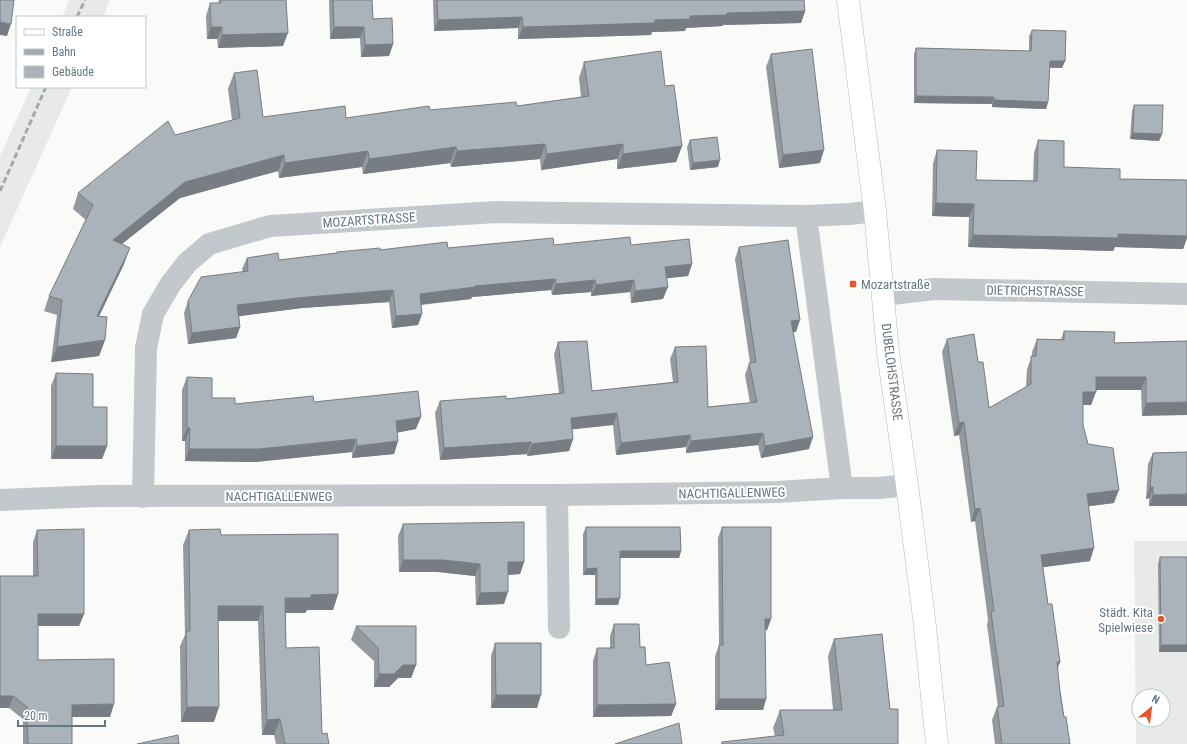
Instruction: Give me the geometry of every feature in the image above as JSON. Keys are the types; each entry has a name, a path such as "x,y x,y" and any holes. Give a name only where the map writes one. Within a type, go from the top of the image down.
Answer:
{"main road":[{"name":"DUBELOHSTRASSE","path":"848,0 875,211 888,352 924,618 937,744"}],"street":[{"name":"MOZARTSTRASSE","path":"143,497 146,348 153,314 170,285 187,263 209,244 270,226 497,212 806,216 875,211"},
{"path":"806,216 842,488"},
{"name":"DIETRICHSTRASSE","path":"883,295 934,289 1187,294"},
{"name":"NACHTIGALLENWEG","path":"0,500 98,496 557,495 777,492 842,488 879,488 907,485"},
{"path":"557,495 559,628"}],"shaded area":[{"path":"69,0 110,0 103,16 62,16"},
{"path":"31,88 72,88 0,247 0,156"},
{"name":"Städt. Kita Spielwiese","path":"1134,541 1187,541 1187,744 1136,744 1136,728 1171,728 1171,688 1135,688"}],"building":[{"path":"0,0 14,0 11,24 0,22"},
{"path":"221,0 286,0 288,33 222,35 222,27 211,27 210,3 221,3"},
{"path":"333,0 372,0 373,19 392,18 393,44 365,45 364,27 334,27"},
{"path":"437,0 804,0 805,11 727,13 727,15 690,16 690,19 655,20 655,23 523,27 522,17 438,20"},
{"path":"1032,30 1066,31 1065,61 1050,61 1048,102 994,100 994,97 916,96 916,48 1031,51"},
{"path":"812,49 824,150 783,155 771,54"},
{"path":"661,51 665,86 674,85 682,146 623,154 623,144 547,154 545,144 457,151 456,147 369,159 368,151 285,163 284,155 185,182 113,240 130,248 97,316 107,317 105,340 57,347 62,300 49,296 93,205 78,193 168,121 175,135 240,118 234,73 257,70 263,117 345,106 346,118 429,106 430,110 516,102 517,106 589,96 584,62"},
{"path":"1134,105 1163,105 1162,134 1133,133"},
{"path":"717,137 720,160 693,163 690,140"},
{"path":"1038,140 1064,141 1064,167 1120,169 1120,179 1187,180 1187,236 1118,234 1118,238 973,235 974,204 936,203 937,150 977,151 976,180 1037,181"},
{"path":"630,237 631,245 689,239 692,264 665,267 668,287 635,291 634,280 596,285 595,280 556,284 555,279 475,286 420,294 422,314 396,316 393,290 307,297 237,305 240,327 192,333 188,301 201,277 248,271 247,258 278,253 279,260 337,252 380,248 380,250 447,242 448,248 553,238 554,245"},
{"path":"788,240 800,320 791,321 813,437 765,446 763,433 691,441 690,435 621,443 617,413 571,418 573,439 532,444 531,442 444,448 440,401 506,396 506,399 564,393 558,342 587,341 592,391 678,382 675,347 706,346 708,407 757,402 749,363 756,362 739,247"},
{"path":"1064,331 1115,332 1114,343 1187,341 1187,402 1146,403 1146,377 1096,377 1096,392 1083,392 1083,425 1088,444 1113,448 1119,490 1087,494 1094,548 1041,555 1048,604 1052,604 1060,662 1057,662 1060,692 1070,744 1002,744 997,707 1004,706 991,612 994,611 980,508 975,509 964,422 959,423 947,339 974,334 978,362 983,362 989,408 1031,384 1031,356 1036,356 1037,339 1064,340"},
{"path":"56,373 93,374 93,407 107,407 107,446 56,446"},
{"path":"187,377 212,378 212,398 235,398 235,404 313,396 314,402 418,391 421,417 396,421 398,441 357,446 356,439 259,449 189,449 190,428 187,428"},
{"path":"1187,452 1187,494 1153,495 1153,487 1150,487 1153,453"},
{"path":"524,522 524,562 508,562 508,592 480,593 480,564 443,560 403,560 403,524"},
{"path":"586,527 680,527 681,551 620,551 620,598 597,599 597,568 586,569"},
{"path":"722,527 771,527 771,619 765,619 766,699 719,699 719,645 723,645"},
{"path":"84,529 84,614 38,614 38,660 114,659 114,704 72,705 72,744 28,744 27,707 13,696 0,696 0,576 38,576 37,530"},
{"path":"220,529 221,535 338,534 338,594 311,595 311,598 285,598 286,648 319,647 322,734 327,733 329,744 285,744 280,719 267,720 263,606 218,606 219,707 187,707 186,631 190,631 189,530"},
{"path":"1160,557 1187,557 1187,645 1161,645"},
{"path":"614,624 639,624 640,647 645,647 646,665 669,662 676,704 597,705 597,648 614,648"},
{"path":"356,626 416,626 416,665 403,665 394,674 379,674 378,648"},
{"path":"882,634 890,709 898,709 898,744 722,744 722,742 784,735 780,710 842,710 834,639"},
{"path":"495,643 541,643 541,695 496,695"},
{"path":"679,723 682,744 615,744"},
{"path":"178,735 179,744 137,744"}],"railway":[{"path":"77,16 85,0"},
{"path":"0,191 46,88"}],"place":[{"name":"Mozartstraße","path":"853,284"},
{"name":"Städt. Kita Spielwiese","path":"1161,619"}]}
